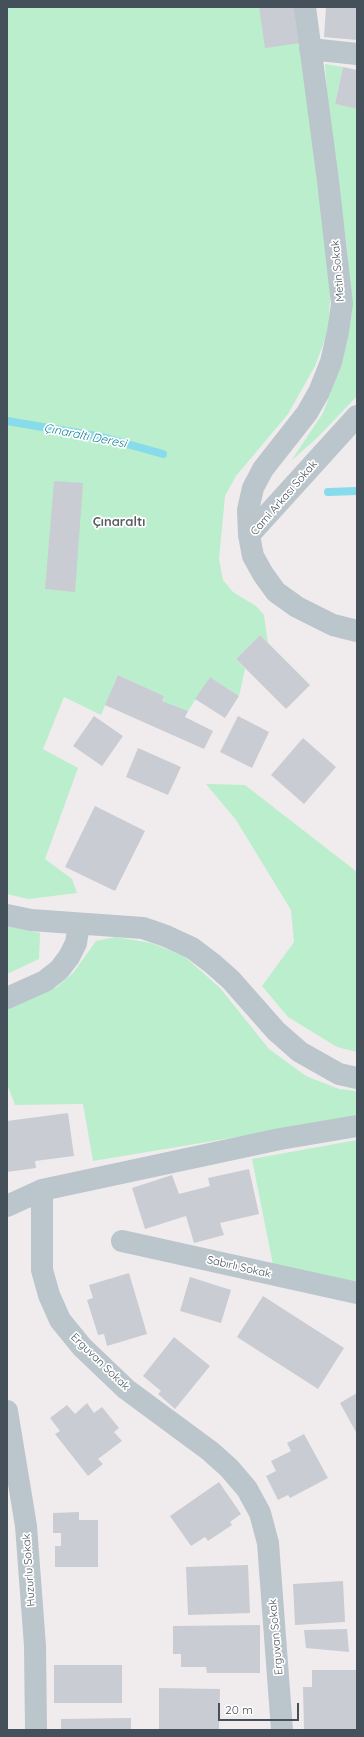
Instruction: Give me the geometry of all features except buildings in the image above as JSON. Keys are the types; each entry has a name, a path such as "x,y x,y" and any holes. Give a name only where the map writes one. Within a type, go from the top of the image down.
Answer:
{"street":[{"name":"Metin Sokak","path":"249,535 248,510 253,488 263,469 307,413 319,392 330,362 338,332 342,304 306,7"},
{"path":"310,49 357,54"},
{"name":"Cami Arkası Sokak","path":"357,416 249,535 254,556 262,574 276,592 303,610 333,625 357,631"},
{"path":"7,916 31,920 143,928 192,948 231,980 276,1031 300,1052 339,1074 357,1078"},
{"path":"7,998 45,981 59,970 69,957 76,944 79,924"},
{"path":"7,1206 42,1190 280,1139 357,1126"},
{"name":"Erguvan Sokak","path":"42,1190 42,1270 49,1295 60,1320 82,1347 126,1389 210,1451 229,1468 247,1489 260,1513 268,1543 282,1730"},
{"name":"Sabırlı Sokak","path":"122,1241 357,1293"},
{"name":"Huzurlu Sokak","path":"7,1411 26,1526 35,1646 36,1730"}],"green space":[{"path":"7,7 297,7 331,284 328,331 315,366 288,414 236,476 225,496 219,559 223,580 233,592 256,606 264,615 268,643 260,635 236,659 245,669 239,696 210,677 188,711 162,701 164,696 118,675 101,715 64,697 43,749 78,768 45,859 72,879 77,893 28,899 7,894"},
{"path":"325,64 343,67 335,104 357,109 357,396 318,437 291,461 323,413 347,342 352,313 347,247 329,122"},
{"path":"206,784 245,785 357,872 357,1052 337,1047 288,1017 262,986 294,942 291,910 236,820"},
{"path":"7,926 40,933 39,959 7,974"},
{"path":"116,937 151,943 184,956 220,988 269,1049 306,1076 339,1089 357,1091 357,1117 93,1161 83,1104 15,1105 7,1084 7,1008 57,987 73,973 96,941"},
{"path":"357,1140 357,1286 273,1265 252,1159"}],"waterway":[{"name":"Çınaraltı Deresi","path":"7,421 102,437 163,454"},
{"name":"Çınaraltı Deresi","path":"328,492 357,491"}],"district":[{"name":"Çınaraltı","path":"119,522"}]}
